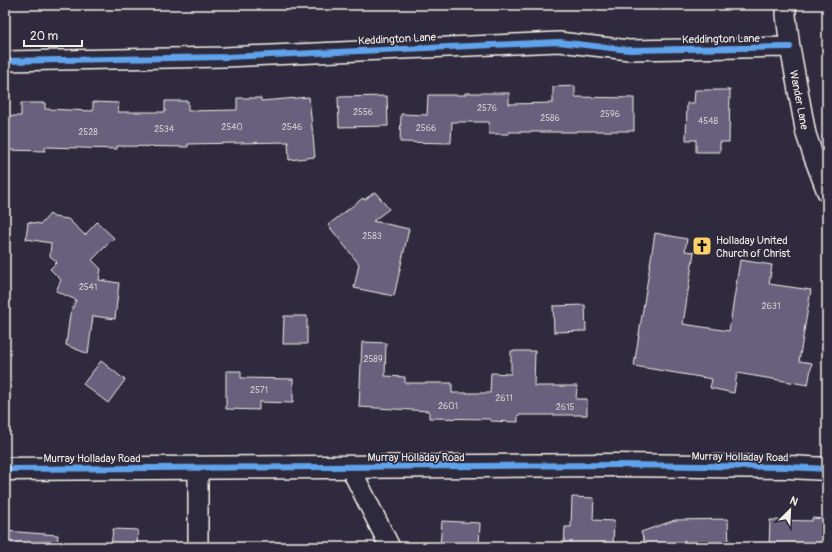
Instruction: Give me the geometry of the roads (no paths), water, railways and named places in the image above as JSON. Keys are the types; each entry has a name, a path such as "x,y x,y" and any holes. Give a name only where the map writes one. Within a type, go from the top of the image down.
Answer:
{"street":[{"name":"Wander Lane","path":"786,5 790,47 806,134 827,192"},
{"name":"Keddington Lane","path":"5,61 225,57 559,42 629,50 790,47"},
{"name":"Murray Holladay Road","path":"5,469 616,465 788,467 827,469"},
{"path":"350,467 390,547"},
{"path":"198,468 198,547"}],"place":[{"name":"Holladay United Church of Christ","path":"702,246"}]}
